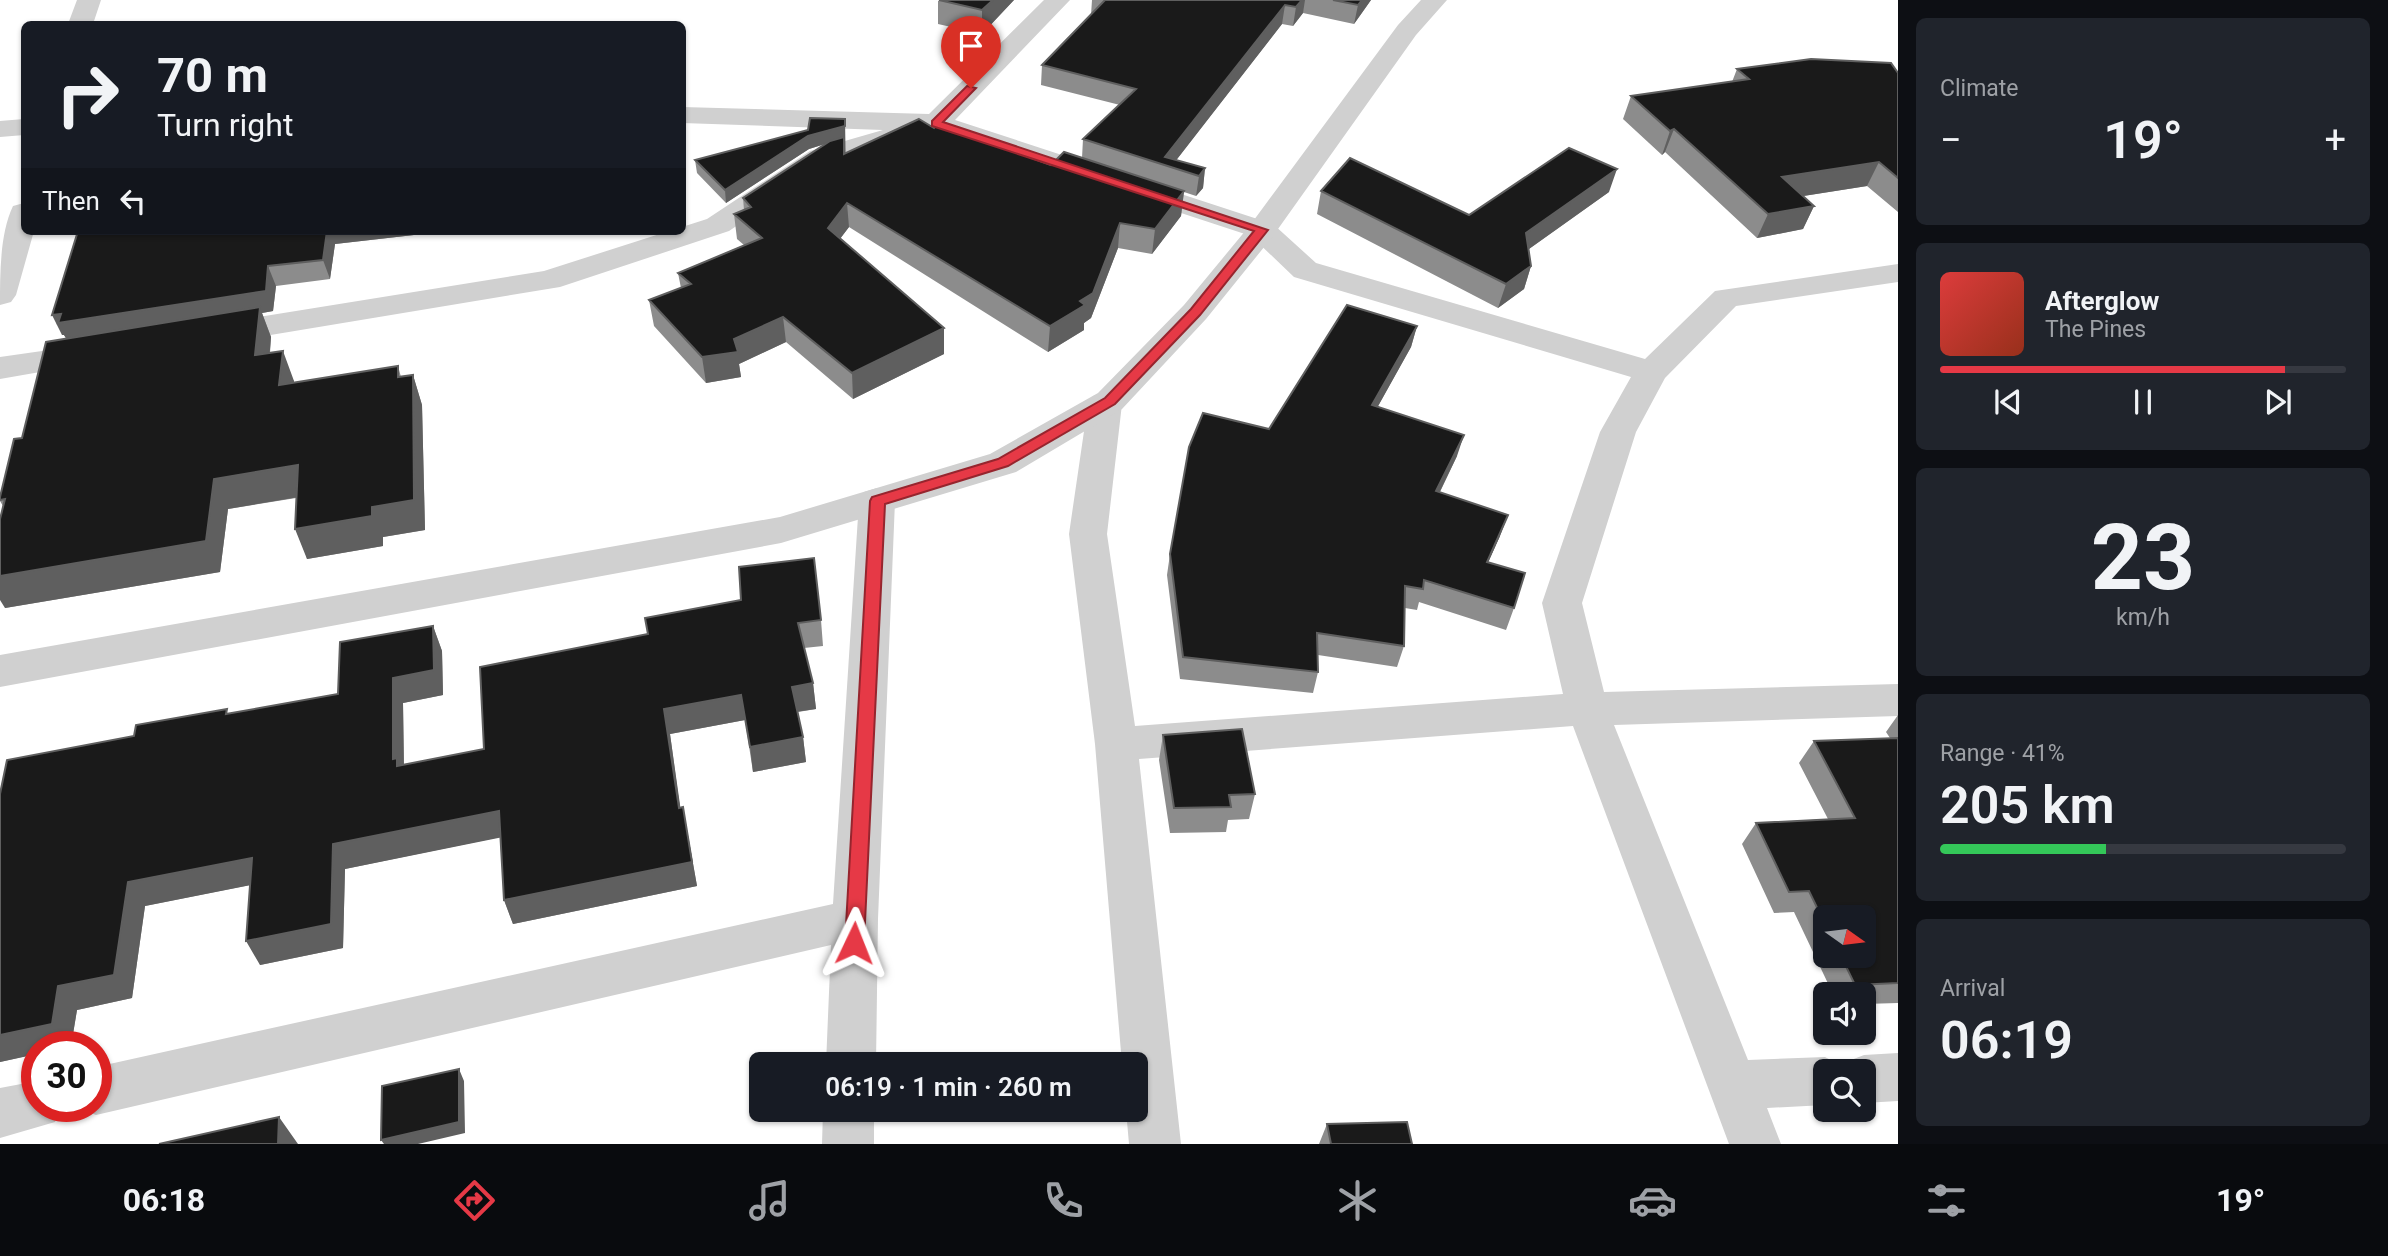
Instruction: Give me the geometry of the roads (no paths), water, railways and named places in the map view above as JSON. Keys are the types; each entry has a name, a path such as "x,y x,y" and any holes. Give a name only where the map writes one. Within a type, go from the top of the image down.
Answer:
{"street":[{"path":"82,21 89,0"},
{"path":"192,337 549,280 718,225 820,157 936,123 1058,0"},
{"path":"0,671 781,530 1003,463 1105,404 1195,312 1262,230 1407,30 1434,0"},
{"path":"686,115 936,123 1262,230 1305,270 1651,372"},
{"path":"0,129 21,127"},
{"path":"0,295 21,222"},
{"path":"1755,1144 1587,709 1562,603 1618,432 1651,372 1726,298 1898,273"},
{"path":"0,368 124,348"},
{"path":"1105,404 1088,534 1116,744 1155,1144"},
{"path":"851,1052 855,919 877,501"},
{"path":"1116,744 1587,709 1898,700"},
{"path":"112,1087 855,919"},
{"path":"1876,1078 1898,1077"},
{"path":"1732,1085 1813,1082"},
{"path":"0,1113 21,1108"},
{"path":"848,1144 849,1122"}]}
